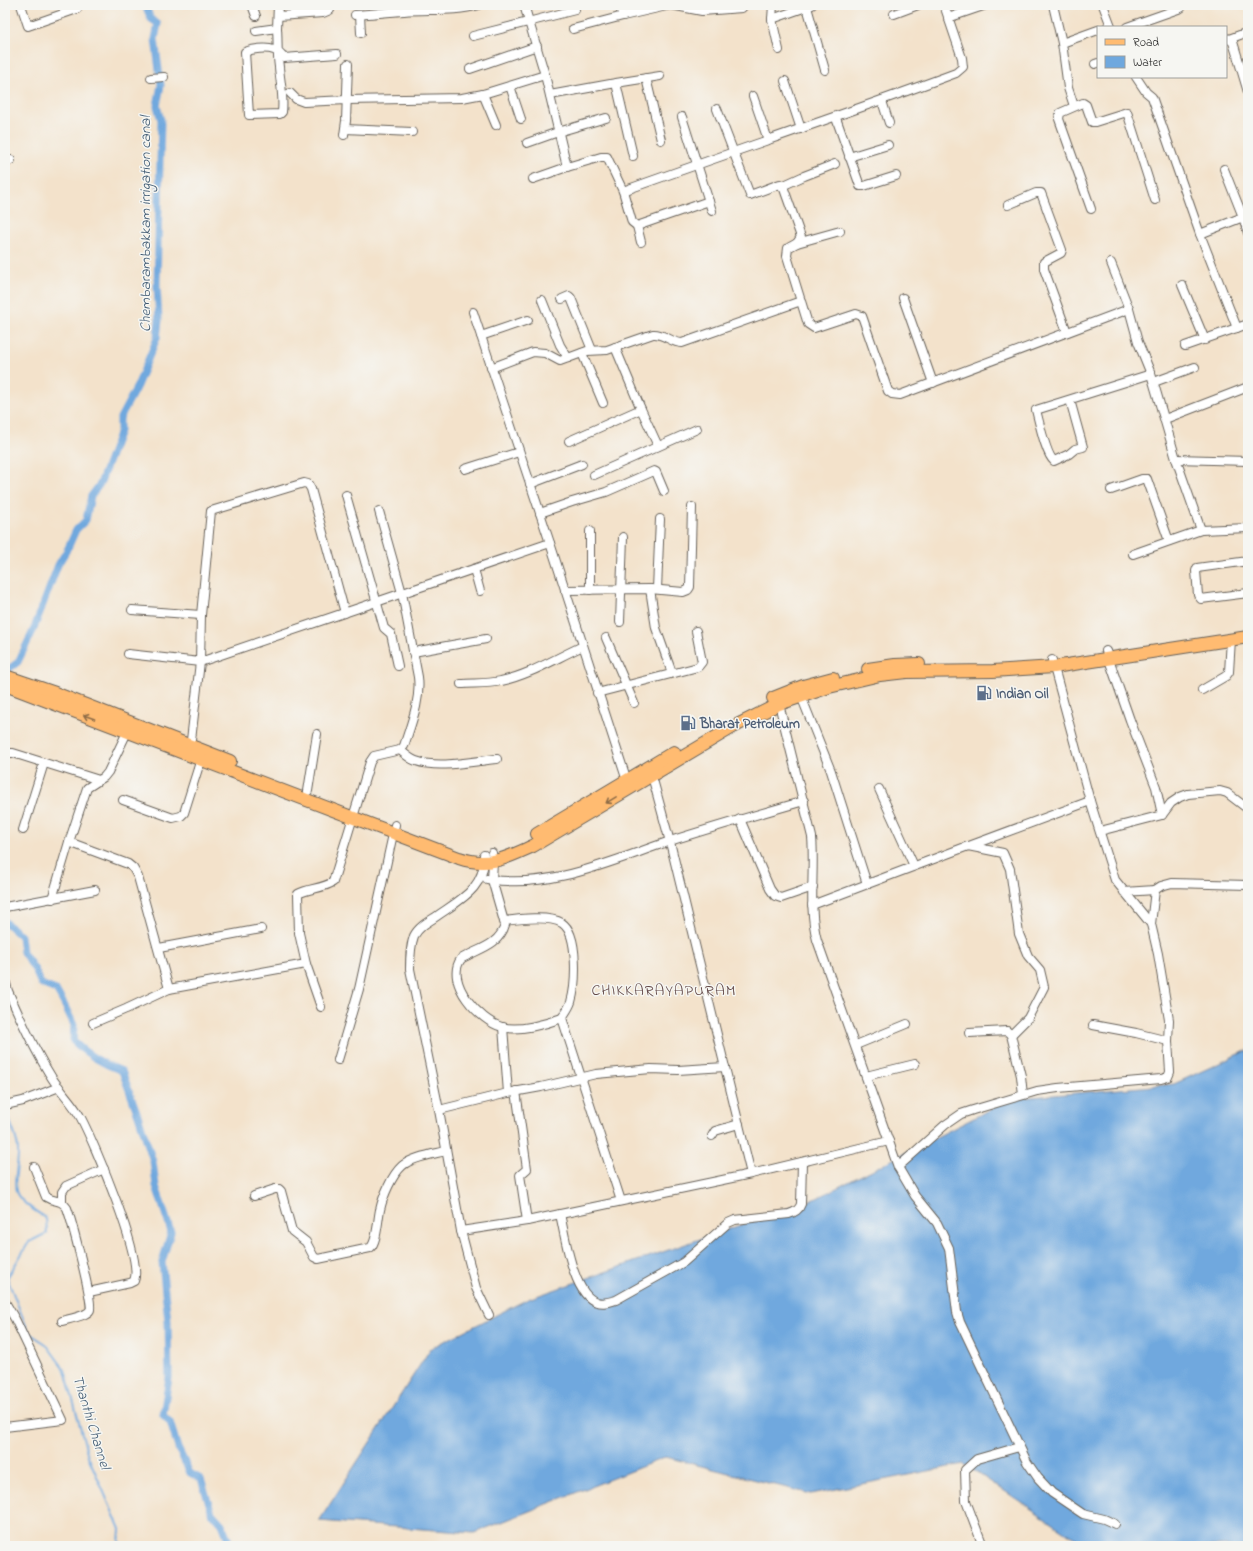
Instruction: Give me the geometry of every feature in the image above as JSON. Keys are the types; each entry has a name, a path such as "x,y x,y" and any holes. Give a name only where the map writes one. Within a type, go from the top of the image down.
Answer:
{"main road":[{"path":"190,750 201,759 394,828 471,862 488,858 510,857 533,846 729,720 778,700 801,696 852,681 899,673 1022,670 1053,663 1248,637"},
{"path":"628,784 652,776 803,686 844,674 895,664 1000,662 1053,663"},
{"path":"5,676 13,685 190,750 308,791 354,814"}],"street":[{"path":"21,5 28,26 77,9"},
{"path":"252,5 256,16"},
{"path":"278,5 277,28 278,52 282,112 280,114 249,115 245,52 265,49 275,50 278,52 284,58 337,54"},
{"path":"278,16 323,13 330,10 331,5"},
{"path":"361,33 358,15 402,8 450,9 470,8 479,5"},
{"path":"524,5 545,75 567,167"},
{"path":"619,5 623,16"},
{"path":"572,29 671,5 690,7 702,11 715,8 742,8 744,5"},
{"path":"773,5 772,19 778,50"},
{"path":"894,14 918,5"},
{"path":"623,191 768,140 836,118 956,73 963,68 962,58 944,5"},
{"path":"948,18 986,5"},
{"path":"1053,5 1062,43 1068,88 1074,106"},
{"path":"1103,5 1110,26"},
{"path":"772,19 810,6 825,70"},
{"path":"1130,26 1181,8"},
{"path":"473,36 575,10"},
{"path":"256,31 277,28"},
{"path":"1062,43 1097,30"},
{"path":"1228,39 1248,32"},
{"path":"1228,39 1233,42 1248,92"},
{"path":"470,69 537,46"},
{"path":"348,64 345,132 412,132"},
{"path":"290,93 296,99 304,102 462,98 483,94 545,75"},
{"path":"550,95 660,76"},
{"path":"152,78 164,77"},
{"path":"646,78 661,140"},
{"path":"1137,78 1146,92 1152,97 1200,234 1237,328"},
{"path":"785,81 801,129"},
{"path":"616,83 633,156"},
{"path":"510,86 521,118"},
{"path":"483,94 496,125"},
{"path":"753,96 768,140"},
{"path":"882,101 889,123"},
{"path":"1091,209 1059,120 1060,113 1083,103 1086,105 1092,122 1127,112 1155,200"},
{"path":"717,109 750,195 777,185 782,186 835,164"},
{"path":"682,117 712,211"},
{"path":"527,144 558,132 606,118"},
{"path":"836,118 858,184 862,187 896,176"},
{"path":"849,157 888,145"},
{"path":"533,179 567,167 601,157 607,157 623,191 632,222 637,226 641,242"},
{"path":"1224,169 1246,216 1248,233"},
{"path":"782,186 801,237 797,243"},
{"path":"1008,205 1036,193 1041,194 1062,250 1061,253 1044,262 1044,269 1067,332"},
{"path":"637,226 709,201"},
{"path":"1200,234 1246,216"},
{"path":"840,231 797,243 788,248 787,256 808,324 814,328 856,314 862,316 888,391 892,394 900,395 1129,309"},
{"path":"1111,263 1129,309 1138,342 1152,378 1176,459 1201,530"},
{"path":"1182,285 1205,340"},
{"path":"562,299 569,296 572,298 592,350"},
{"path":"903,298 933,383"},
{"path":"542,300 560,345 568,358"},
{"path":"491,368 533,352 545,353 560,361 592,350 608,350 659,333 675,342 682,342 801,301"},
{"path":"473,312 628,784"},
{"path":"481,336 528,320"},
{"path":"1185,346 1248,324"},
{"path":"615,347 658,446"},
{"path":"582,353 603,403"},
{"path":"1070,400 1083,447 1075,449 1069,454 1054,461 1046,444 1036,410 1070,400 1195,367"},
{"path":"1165,420 1248,388"},
{"path":"569,441 641,409"},
{"path":"594,475 697,429"},
{"path":"465,469 519,452"},
{"path":"1176,459 1248,461"},
{"path":"530,484 582,464"},
{"path":"540,513 606,492 654,471 656,472 664,491"},
{"path":"1111,490 1146,479 1169,541"},
{"path":"190,750 200,662 201,615 211,511 304,483 308,484 311,489 345,613"},
{"path":"346,495 384,628 392,634 398,666"},
{"path":"565,590 654,589 683,592 688,590 690,587 692,507"},
{"path":"321,1007 306,964 299,933 298,894 304,891 327,886 333,882 370,762 374,756 400,750 404,746 418,697 419,687 402,593 379,511"},
{"path":"660,519 654,589 656,628 672,673"},
{"path":"1133,554 1201,530 1248,528"},
{"path":"590,531 590,590"},
{"path":"620,622 623,537"},
{"path":"128,654 200,662 550,543"},
{"path":"1248,561 1197,568 1196,571 1198,595 1201,599 1248,593"},
{"path":"474,569 480,591"},
{"path":"132,610 201,615"},
{"path":"597,693 698,667 702,662 696,631"},
{"path":"606,638 634,703"},
{"path":"413,652 486,639"},
{"path":"1202,690 1226,676 1229,672 1225,640"},
{"path":"460,684 499,682 510,679 583,646"},
{"path":"1108,655 1130,720 1156,787 1162,815"},
{"path":"1053,663 1090,801 1115,880 1151,924"},
{"path":"801,696 830,771 867,884"},
{"path":"778,700 804,800 813,843 814,856 812,905 813,924 817,940 856,1045 898,1167 915,1196 937,1223 949,1248 957,1312 960,1322 1027,1462 1038,1478 1052,1493 1083,1514 1104,1519 1115,1524"},
{"path":"52,899 86,788 108,772 129,727"},
{"path":"308,791 317,734"},
{"path":"400,750 416,761 429,763 448,764 497,758"},
{"path":"5,756 9,753 13,753 99,780"},
{"path":"123,800 173,818 181,816 184,812 201,759"},
{"path":"23,830 44,763"},
{"path":"652,776 726,1067 751,1174"},
{"path":"879,789 914,866"},
{"path":"1100,831 1162,815 1171,803 1188,794 1220,791 1233,796 1248,809"},
{"path":"481,878 492,880 531,880 569,875 740,819 804,800"},
{"path":"812,905 1090,801"},
{"path":"740,819 770,889 775,896 781,898 813,887"},
{"path":"338,1060 359,989 394,828"},
{"path":"69,842 128,864 133,868 138,877 170,989"},
{"path":"968,846 1003,854 1010,869 1019,934 1028,956 1040,970 1044,987 1028,1018 1011,1035"},
{"path":"488,858 481,878 466,895 421,926 415,936 410,952 410,970 461,1231 476,1288 489,1315"},
{"path":"488,858 492,880 504,920 503,933 494,943 461,959 457,964 459,984 464,995 473,1008 484,1018 503,1027 523,1028 537,1026 562,1018 571,1004 574,987 575,968 570,932 561,922 553,920 504,920"},
{"path":"1124,892 1155,890 1161,886 1172,883 1248,885"},
{"path":"5,907 95,890"},
{"path":"898,1167 945,1125 955,1118 973,1110 1024,1095 1058,1088 1168,1077 1170,1072 1168,1041 1169,1020 1158,954 1151,924 1155,890"},
{"path":"159,948 260,929"},
{"path":"93,1023 170,989 306,964"},
{"path":"5,980 6,991 42,1061 80,1116 115,1196 133,1257 136,1272 134,1281 89,1292"},
{"path":"562,1018 621,1201"},
{"path":"856,1045 907,1024"},
{"path":"1093,1025 1168,1041"},
{"path":"503,1027 512,1092 527,1169 520,1175 527,1221"},
{"path":"969,1033 1008,1031 1011,1035 1022,1076 1024,1095"},
{"path":"866,1076 915,1064"},
{"path":"438,1110 596,1074 636,1070 678,1070 726,1067"},
{"path":"5,1105 23,1101 59,1087"},
{"path":"712,1136 715,1131 739,1124"},
{"path":"461,1231 527,1221 751,1174 889,1141"},
{"path":"254,1196 275,1189 282,1191 292,1231 306,1242 314,1257 318,1259 370,1248 374,1243 380,1209 388,1187 399,1168 410,1161 446,1151"},
{"path":"560,1214 573,1272 580,1286 588,1297 596,1302 606,1303 616,1300 684,1262 728,1223 735,1220 790,1214 794,1212 799,1208 800,1204 802,1162"},
{"path":"34,1167 46,1197 62,1202 67,1208 89,1292 90,1311 86,1314 62,1321"},
{"path":"62,1202 62,1192 66,1186 104,1169"},
{"path":"5,1302 15,1319 63,1420 5,1427"},
{"path":"983,1546 966,1501 965,1470 977,1459 1020,1447"}],"water":[{"path":"1248,1050 1248,1546 1087,1546 964,1464 811,1494 666,1457 474,1533 319,1521 431,1348 528,1299 815,1199 1011,1099 1174,1084"}],"waterway":[{"name":"Chembarambakkam irrigation canal","path":"5,677 9,669 18,662 33,631 58,565 76,530 86,520 91,496 100,484 120,431 120,418 137,386 157,338 159,320 157,285 161,120 157,106 161,85 155,39 158,24 151,19 145,5"},
{"name":"Chembarambakkam irrigation canal","path":"5,922 21,936 23,952 35,970 41,984 56,990 74,1025 73,1041 96,1059 122,1071 138,1115 153,1161 156,1186 171,1232 162,1262 168,1321 169,1378 163,1415 170,1422 178,1448 190,1473 201,1479 212,1513 222,1524 231,1546"},
{"name":"Thanthi Channel","path":"5,1112 18,1146 15,1181 16,1191 24,1203 46,1218 47,1233 29,1242 7,1278 29,1333 46,1344 65,1370 88,1456 120,1529 119,1546"}],"place":[{"name":"Indian Oil","path":"984,693"},
{"name":"Bharat Petroleum","path":"688,723"}],"district":[{"name":"CHIKKARAYAPURAM","path":"664,989"}]}
